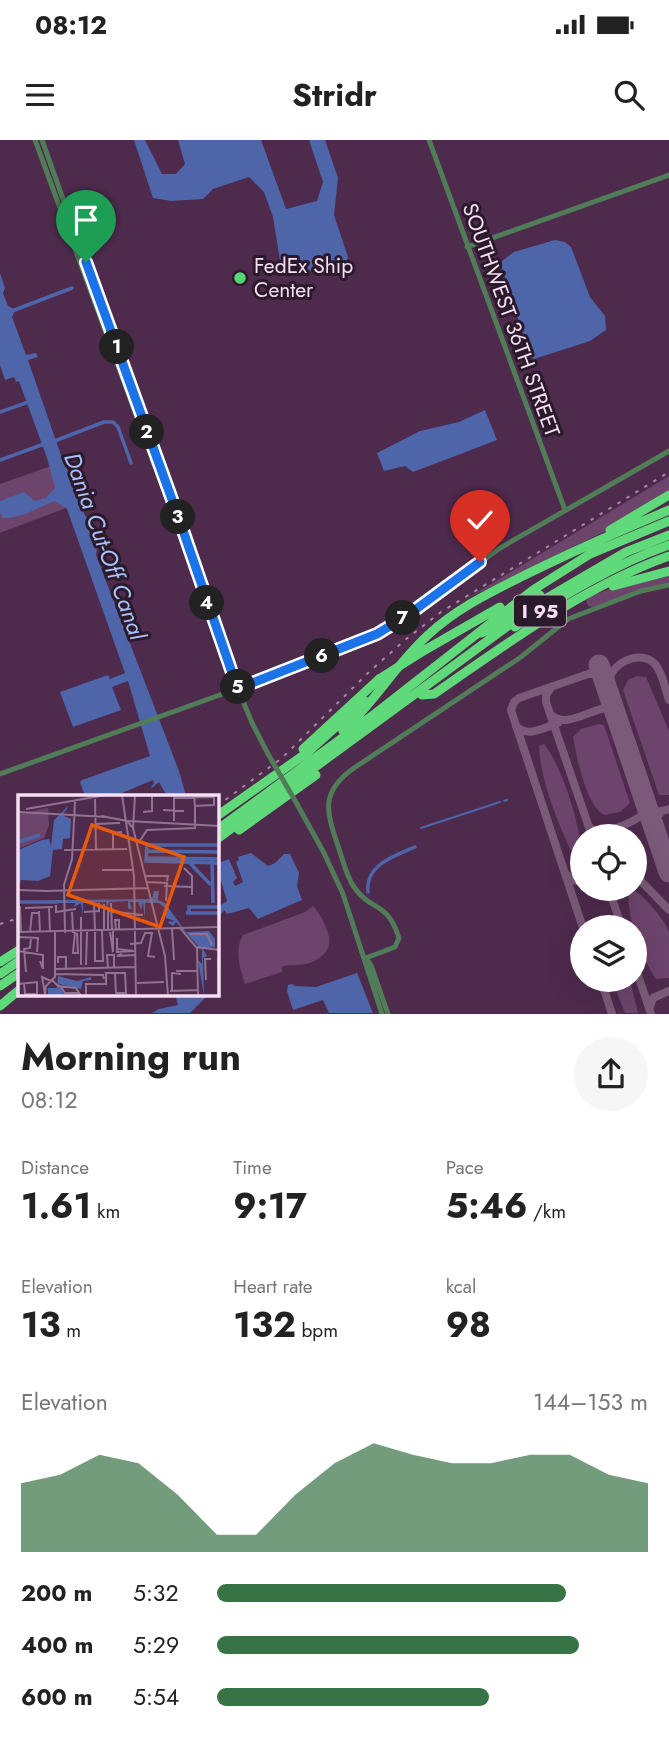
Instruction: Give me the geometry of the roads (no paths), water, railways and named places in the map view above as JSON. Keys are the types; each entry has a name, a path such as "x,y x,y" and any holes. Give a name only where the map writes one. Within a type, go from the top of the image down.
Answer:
{"highway":[{"path":"577,550 669,495"},
{"path":"301,770 359,716 421,642 450,617 482,597 577,550 669,510"},
{"path":"219,836 507,626 669,530"},
{"path":"219,835 532,594 588,559 624,542 669,530"},
{"name":"I 95","path":"219,835 489,623 550,579 590,554 669,530"},
{"name":"I 95","path":"219,836 265,813 503,635 549,605 621,565 669,545"},
{"path":"422,695 433,694 564,607 611,581 669,556"},
{"path":"564,607 616,584 669,571"},
{"path":"269,779 379,679 550,579"},
{"path":"219,815 325,739 390,679"},
{"path":"0,962 18,951"},
{"path":"0,977 18,962"},
{"path":"0,977 18,968"},
{"path":"0,988 18,976"},
{"path":"0,1006 18,991"}],"street":[{"path":"36,140 196,580 206,601"},
{"path":"43,140 237,687 253,726 339,883 388,1013"},
{"name":"SOUTHWEST 36TH STREET","path":"429,140 565,510"},
{"path":"467,247 669,175"},
{"path":"115,357 123,365"},
{"path":"0,774 242,687 377,634 408,615 500,548 669,451"},
{"path":"152,458 159,464"},
{"path":"366,958 394,948 398,944 398,936 390,917 382,908 359,894 349,879 328,814 329,797 336,783 354,768 526,654 564,622 605,604 669,584"},
{"path":"366,958 366,966 382,1013"}],"water":[{"path":"134,140 145,140 162,174 176,174 185,164 178,140 261,140 286,209 317,201 323,182 309,140 325,140 338,178 334,215 348,257 346,262 294,274 281,267 273,217 264,192 249,177 213,189 203,199 171,201 153,198"},
{"path":"555,240 565,242 571,247 590,297 605,316 606,330 590,341 534,359 530,357 502,261 514,252"},
{"path":"0,273 5,288 3,293 14,313 12,317 26,355 36,353 38,357 28,360 85,516 93,519 89,531 93,542 98,543 96,555 179,771 186,795 166,795 159,782 151,787 153,780 117,795 85,795 80,782 82,780 150,756 128,681 112,687 121,710 73,727 60,692 108,675 110,679 125,673 67,509 55,501 16,517 3,518 0,513 0,501 24,492 35,501 46,498 55,488 19,381 16,382 14,377 5,380 0,365"},
{"path":"485,410 497,440 413,472 405,466 384,471 377,453 420,431 459,422"},
{"path":"251,853 268,866 284,854 290,854 299,873 297,886 302,900 258,919 249,908 227,914 224,910 220,916 219,929 219,901 221,905 227,901 219,875 219,863 229,859 237,878 233,882 235,886 243,882 236,862 238,857"},
{"path":"357,973 373,1013 329,1013 323,1000 293,1010 287,991 288,985 316,987"},
{"path":"176,996 207,996 190,1013 152,1013 178,1005"}],"waterway":[{"path":"12,311 72,288"},
{"path":"0,412 31,401"},
{"path":"52,442 104,422 113,422 118,427 131,463"},
{"path":"0,460 44,444"},
{"path":"421,828 500,802"},
{"path":"368,892 368,883 376,868 390,858 415,847"}],"railway":[{"path":"219,805 282,758 370,671 441,612 669,472"},
{"path":"0,924 18,918"}],"place":[{"name":"FedEx Ship Center","path":"240,278"}],"water label":[{"name":"Dania Cut-Off Canal","path":"105,546"}]}
